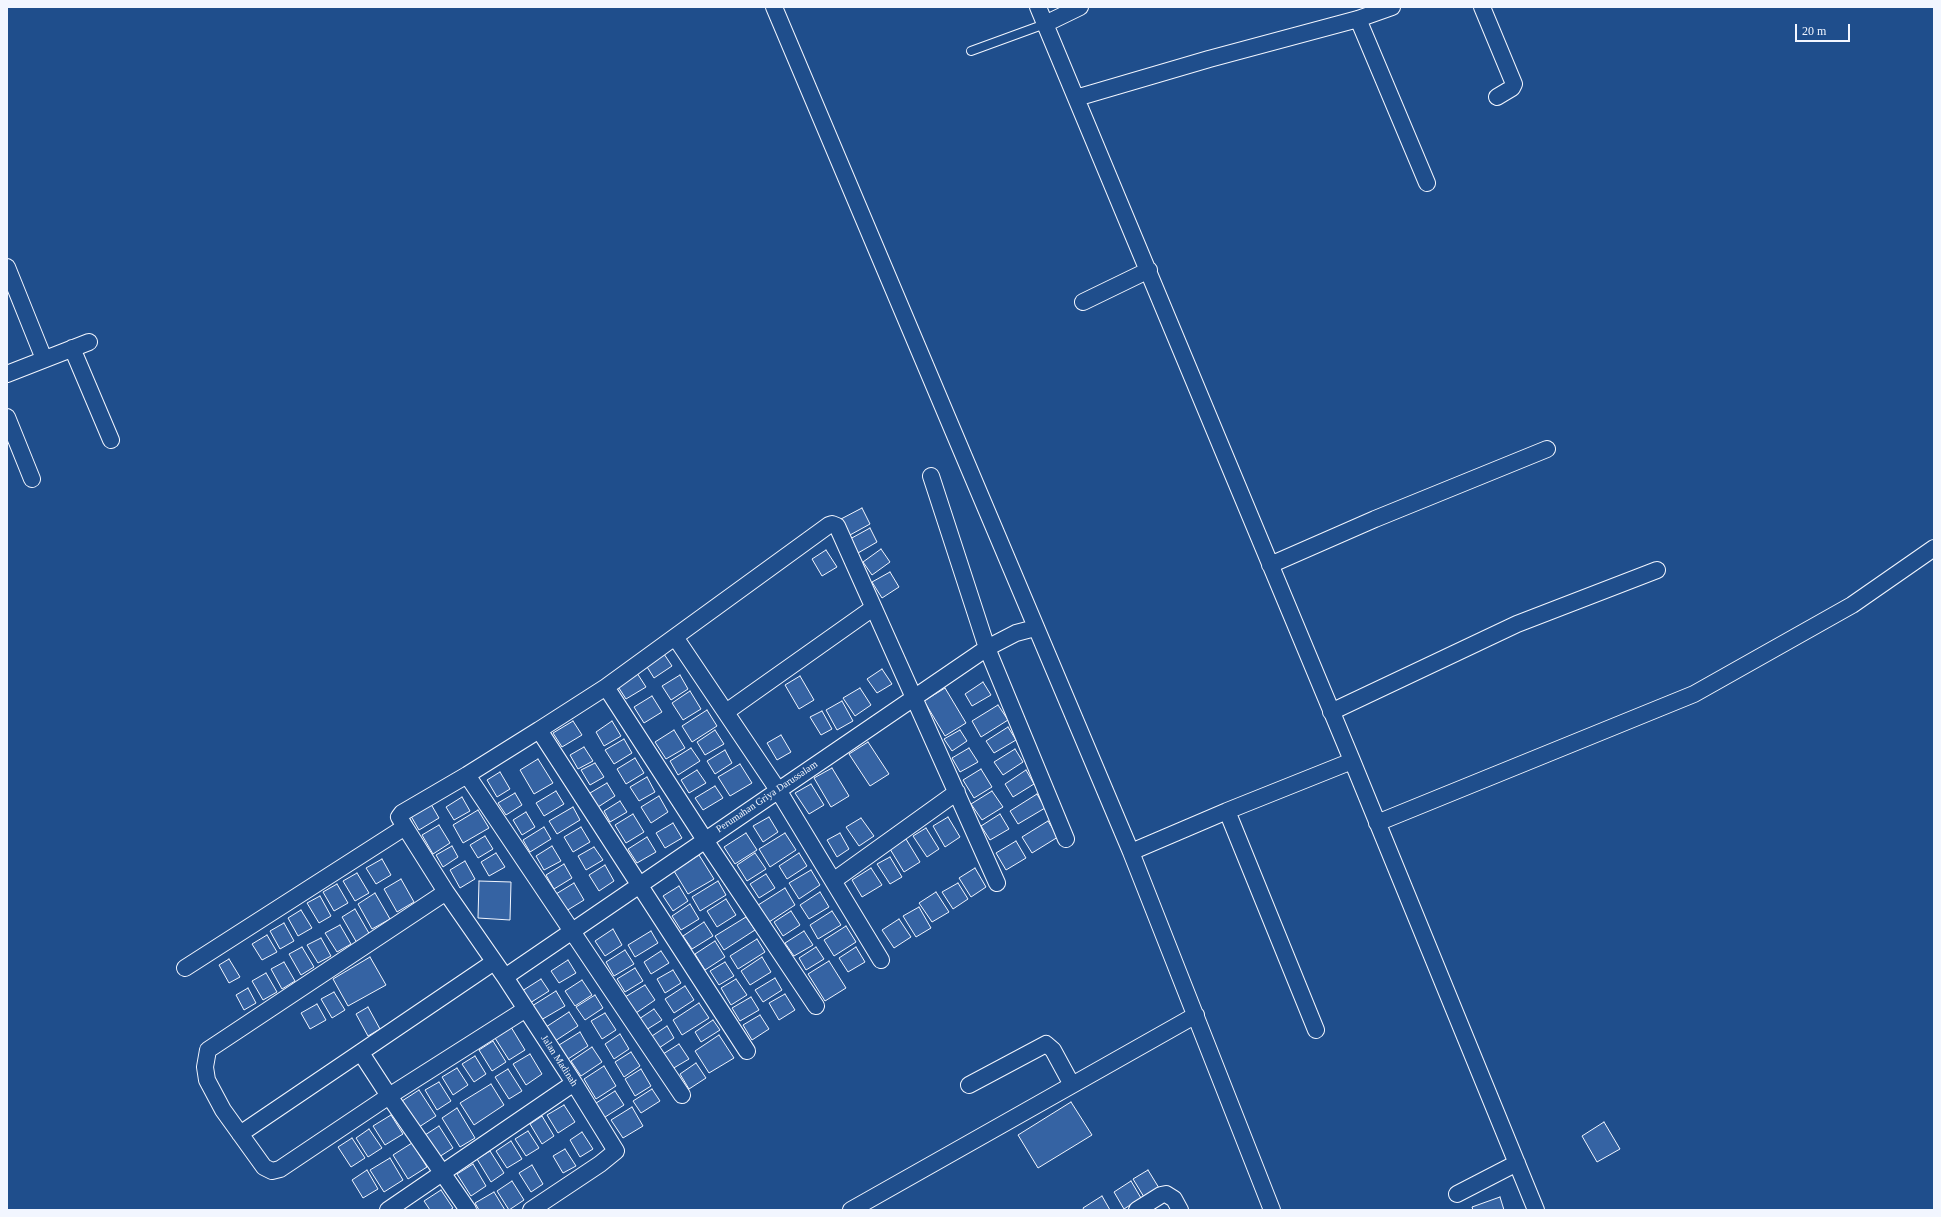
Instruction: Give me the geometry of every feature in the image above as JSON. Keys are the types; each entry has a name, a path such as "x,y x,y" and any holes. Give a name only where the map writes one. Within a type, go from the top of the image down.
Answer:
{"street":[{"path":"774,7 1035,628 1131,852 1272,1210"},
{"path":"1038,7 1039,26 1076,98 1136,277 1270,565 1331,712 1345,764 1377,823 1512,1166 1536,1210"},
{"path":"1039,26 1080,7"},
{"path":"1076,98 1209,59 1358,19 1392,7"},
{"path":"1482,7 1514,84 1512,88 1497,97"},
{"path":"1358,19 1427,183"},
{"path":"7,266 44,359"},
{"path":"1083,302 1136,277"},
{"path":"7,374 89,342"},
{"path":"72,348 111,440"},
{"path":"7,417 32,479"},
{"path":"1270,565 1382,516 1547,449"},
{"path":"931,476 1066,839"},
{"path":"185,968 405,827 399,817 402,813 467,775 606,687 832,524 837,526 998,883"},
{"path":"1377,823 1694,694 1852,605 1934,548"},
{"path":"1331,712 1517,624 1657,570"},
{"path":"726,712 874,608"},
{"name":"Perumahan Griya Darussalam","path":"505,977 914,697 993,645 1016,633 1035,628"},
{"path":"676,637 778,790 881,960"},
{"path":"606,687 705,840 816,1006"},
{"path":"539,730 747,1051"},
{"path":"1131,852 1227,811 1345,764"},
{"path":"467,775 682,1095"},
{"path":"833,881 957,792"},
{"path":"1227,811 1316,1030"},
{"name":"Jalan Madinah","path":"405,827 446,892 526,1009 616,1151 607,1159 531,1210"},
{"path":"446,892 208,1050 205,1067 208,1080 223,1110 264,1167 272,1171 280,1169 388,1096 526,1009"},
{"path":"240,1134 494,962"},
{"path":"851,1210 1196,1015"},
{"path":"969,1085 1046,1044 1053,1050 1072,1085"},
{"path":"361,1053 388,1096 468,1210"},
{"path":"388,1210 574,1083"},
{"path":"1457,1194 1512,1166"},
{"path":"1137,1210 1161,1195 1166,1194 1174,1199 1180,1210"}],"lane":[{"path":"971,51 1039,26"}],"building":[{"path":"862,508 870,524 850,535 841,519"},
{"path":"870,528 877,542 858,553 850,539"},
{"path":"881,549 890,562 872,575 863,562"},
{"path":"826,550 837,567 822,576 812,559"},
{"path":"890,572 899,587 882,598 872,582"},
{"path":"662,651 672,666 654,678 644,662"},
{"path":"882,669 892,684 877,693 867,679"},
{"path":"637,673 646,687 626,699 617,685"},
{"path":"680,675 688,689 671,700 662,686"},
{"path":"800,676 814,700 799,709 785,685"},
{"path":"983,682 991,695 972,706 965,694"},
{"path":"860,688 871,705 855,716 843,698"},
{"path":"945,688 966,723 945,736 924,701"},
{"path":"690,691 701,709 683,720 672,703"},
{"path":"652,696 662,712 644,723 634,707"},
{"path":"842,701 853,721 837,730 826,710"},
{"path":"998,705 1008,720 981,737 972,721"},
{"path":"707,710 717,726 692,742 682,726"},
{"path":"822,711 832,729 821,735 810,717"},
{"path":"573,721 582,735 562,747 553,733"},
{"path":"612,721 621,736 604,746 596,732"},
{"path":"1008,727 1016,740 994,753 986,741"},
{"path":"674,730 685,748 666,759 655,742"},
{"path":"715,730 724,744 705,755 697,742"},
{"path":"960,730 967,741 952,751 944,739"},
{"path":"781,735 791,752 777,760 767,743"},
{"path":"624,739 632,753 614,764 605,750"},
{"path":"868,742 889,774 870,786 849,754"},
{"path":"584,747 593,761 578,769 570,755"},
{"path":"691,748 700,761 678,775 670,761"},
{"path":"969,748 978,762 960,772 952,758"},
{"path":"1015,749 1023,762 1003,775 994,762"},
{"path":"725,750 732,763 715,774 707,761"},
{"path":"635,758 644,773 626,784 617,769"},
{"path":"538,759 553,783 534,794 520,770"},
{"path":"595,763 604,777 590,785 581,770"},
{"path":"740,764 752,783 730,796 718,777"},
{"path":"832,768 849,796 831,807 814,778"},
{"path":"981,769 992,787 974,798 963,780"},
{"path":"697,770 706,783 689,793 681,780"},
{"path":"1026,770 1034,784 1013,797 1005,784"},
{"path":"500,772 510,789 497,797 487,780"},
{"path":"647,777 655,792 639,801 630,787"},
{"path":"607,783 615,796 598,807 590,793"},
{"path":"811,784 824,805 809,814 795,793"},
{"path":"715,786 723,798 703,810 695,798"},
{"path":"556,791 564,804 544,816 536,803"},
{"path":"992,791 1003,807 982,820 971,804"},
{"path":"515,793 522,805 506,815 498,803"},
{"path":"1037,794 1045,808 1018,824 1010,811"},
{"path":"659,796 668,812 651,823 641,807"},
{"path":"462,797 470,811 454,820 446,807"},
{"path":"428,799 439,818 419,830 408,811"},
{"path":"620,801 627,812 610,822 604,811"},
{"path":"573,807 580,820 557,834 549,821"},
{"path":"478,810 489,828 463,843 453,825"},
{"path":"526,812 535,827 522,835 513,820"},
{"path":"633,814 644,832 626,843 615,825"},
{"path":"1000,814 1009,829 990,840 981,826"},
{"path":"769,817 778,832 763,842 753,826"},
{"path":"948,817 960,837 945,847 933,826"},
{"path":"861,818 874,836 859,846 846,827"},
{"path":"1048,821 1058,837 1032,853 1022,837"},
{"path":"673,823 682,838 665,848 656,833"},
{"path":"439,825 450,843 433,854 422,835"},
{"path":"544,827 551,839 530,852 523,840"},
{"path":"581,827 590,842 573,852 564,837"},
{"path":"926,828 939,849 927,857 913,836"},
{"path":"746,833 757,850 735,864 724,847"},
{"path":"785,833 796,850 770,867 759,849"},
{"path":"840,833 849,849 837,857 827,840"},
{"path":"485,836 493,849 478,858 470,845"},
{"path":"647,837 656,852 637,863 628,849"},
{"path":"906,839 920,862 904,872 890,849"},
{"path":"1016,841 1026,858 1006,870 996,853"},
{"path":"452,846 458,857 443,867 436,855"},
{"path":"552,846 561,861 544,870 536,856"},
{"path":"594,847 603,860 586,870 578,856"},
{"path":"496,853 505,867 489,876 481,862"},
{"path":"755,853 766,869 747,881 737,865"},
{"path":"799,853 807,866 787,879 779,866"},
{"path":"699,855 714,879 688,894 674,871"},
{"path":"890,857 902,877 890,884 877,864"},
{"path":"382,859 391,875 376,884 366,868"},
{"path":"465,861 475,879 460,888 450,870"},
{"path":"564,864 572,878 554,889 546,875"},
{"path":"605,865 614,881 599,891 589,875"},
{"path":"871,868 882,885 862,897 852,880"},
{"path":"975,868 986,887 971,897 959,878"},
{"path":"811,870 820,885 799,899 789,883"},
{"path":"357,873 369,893 355,901 343,881"},
{"path":"766,874 775,888 759,898 750,884"},
{"path":"401,879 414,902 397,912 384,889"},
{"path":"479,881 511,882 510,920 478,918"},
{"path":"718,881 726,895 700,911 692,897"},
{"path":"574,883 584,900 566,911 556,894"},
{"path":"958,883 968,899 953,909 942,892"},
{"path":"337,884 348,903 334,911 323,892"},
{"path":"679,886 688,901 673,911 663,896"},
{"path":"785,888 795,905 766,924 755,907"},
{"path":"820,892 829,907 809,919 800,905"},
{"path":"936,892 949,912 932,922 919,903"},
{"path":"375,893 390,919 372,929 358,904"},
{"path":"320,896 331,916 319,923 307,903"},
{"path":"726,899 736,915 717,927 707,911"},
{"path":"690,904 699,919 681,930 672,916"},
{"path":"919,907 931,928 916,937 903,916"},
{"path":"355,909 370,935 357,943 342,917"},
{"path":"301,910 312,928 298,936 288,918"},
{"path":"791,911 800,925 783,936 774,922"},
{"path":"832,911 841,925 818,939 810,925"},
{"path":"746,917 755,930 724,950 715,936"},
{"path":"899,919 911,937 894,948 882,930"},
{"path":"704,922 713,936 692,949 683,936"},
{"path":"284,923 294,941 280,949 270,931"},
{"path":"340,925 351,944 337,952 325,933"},
{"path":"846,926 856,942 834,956 824,940"},
{"path":"613,929 622,945 605,956 595,941"},
{"path":"651,931 658,943 635,957 628,945"},
{"path":"804,931 813,945 794,956 785,943"},
{"path":"267,935 277,952 262,960 252,944"},
{"path":"321,938 331,956 318,963 307,945"},
{"path":"757,939 765,952 738,969 730,956"},
{"path":"715,941 725,957 705,970 695,954"},
{"path":"302,947 314,967 301,975 289,954"},
{"path":"816,947 824,959 806,970 799,958"},
{"path":"856,947 865,962 848,972 839,958"},
{"path":"625,950 634,964 614,976 606,962"},
{"path":"661,951 669,963 651,974 644,962"},
{"path":"370,957 386,985 348,1006 333,979"},
{"path":"762,957 771,972 750,985 741,971"},
{"path":"229,959 240,977 229,983 219,965"},
{"path":"568,960 576,973 559,983 551,971"},
{"path":"829,961 846,988 825,1001 808,974"},
{"path":"284,962 295,981 282,989 271,969"},
{"path":"725,962 734,976 719,985 710,971"},
{"path":"635,968 643,981 625,992 617,979"},
{"path":"673,970 681,983 665,993 657,979"},
{"path":"266,973 277,992 263,1000 252,981"},
{"path":"775,978 782,990 763,1002 755,990"},
{"path":"541,979 549,991 530,1003 522,991"},
{"path":"736,979 747,995 731,1005 721,988"},
{"path":"582,980 592,995 575,1006 565,991"},
{"path":"645,985 655,1000 636,1013 625,997"},
{"path":"685,986 694,1000 674,1013 665,999"},
{"path":"248,988 256,1003 244,1010 236,995"},
{"path":"556,991 565,1006 541,1020 532,1006"},
{"path":"334,992 345,1010 332,1018 321,999"},
{"path":"785,994 795,1010 779,1020 769,1003"},
{"path":"595,995 603,1008 585,1020 576,1007"},
{"path":"751,997 759,1010 740,1021 732,1008"},
{"path":"699,1003 709,1018 682,1035 673,1020"},
{"path":"317,1004 326,1020 310,1029 301,1013"},
{"path":"368,1007 380,1029 368,1036 356,1014"},
{"path":"654,1009 662,1020 646,1030 639,1019"},
{"path":"569,1012 578,1026 555,1041 546,1027"},
{"path":"605,1013 616,1030 602,1039 591,1021"},
{"path":"760,1015 769,1029 752,1040 743,1025"},
{"path":"713,1020 720,1030 701,1042 695,1032"},
{"path":"667,1026 674,1038 659,1048 652,1036"},
{"path":"511,1027 525,1050 509,1060 495,1038"},
{"path":"580,1032 588,1046 568,1059 559,1045"},
{"path":"620,1034 629,1049 614,1059 605,1044"},
{"path":"719,1035 734,1058 709,1073 695,1051"},
{"path":"493,1041 506,1062 492,1071 479,1050"},
{"path":"679,1044 689,1059 672,1069 663,1054"},
{"path":"592,1047 602,1062 581,1076 571,1061"},
{"path":"631,1052 640,1066 624,1077 615,1062"},
{"path":"530,1054 542,1074 526,1085 513,1064"},
{"path":"475,1056 486,1074 474,1082 462,1064"},
{"path":"696,1063 706,1078 689,1089 680,1074"},
{"path":"604,1066 616,1086 596,1099 584,1079"},
{"path":"457,1068 468,1085 453,1095 442,1077"},
{"path":"508,1069 522,1091 509,1099 495,1077"},
{"path":"641,1069 651,1086 635,1096 625,1079"},
{"path":"439,1082 451,1101 437,1110 425,1090"},
{"path":"491,1084 504,1105 474,1125 460,1103"},
{"path":"652,1089 660,1101 641,1113 633,1101"},
{"path":"419,1090 436,1116 419,1127 402,1101"},
{"path":"615,1091 624,1105 602,1119 593,1105"},
{"path":"1071,1102 1092,1135 1038,1168 1018,1135"},
{"path":"564,1105 575,1122 558,1133 547,1115"},
{"path":"632,1107 643,1126 623,1138 611,1120"},
{"path":"457,1108 475,1138 460,1147 442,1118"},
{"path":"391,1115 403,1134 385,1145 373,1126"},
{"path":"542,1116 554,1136 542,1144 530,1124"},
{"path":"1604,1122 1620,1149 1597,1162 1582,1136"},
{"path":"439,1126 453,1148 439,1157 425,1135"},
{"path":"369,1129 382,1148 368,1157 356,1138"},
{"path":"528,1131 539,1148 526,1156 515,1139"},
{"path":"582,1132 593,1149 580,1157 570,1140"},
{"path":"352,1138 365,1158 351,1167 338,1147"},
{"path":"511,1141 522,1159 507,1168 496,1151"},
{"path":"412,1143 427,1167 408,1179 393,1155"},
{"path":"565,1149 576,1166 563,1173 553,1156"},
{"path":"490,1151 504,1173 491,1182 477,1159"},
{"path":"390,1158 403,1180 384,1192 370,1170"},
{"path":"473,1164 486,1186 471,1196 457,1174"},
{"path":"532,1165 543,1184 531,1192 519,1173"},
{"path":"367,1170 378,1189 363,1198 352,1180"},
{"path":"1148,1170 1159,1188 1144,1197 1133,1179"},
{"path":"512,1181 524,1200 509,1210 497,1191"},
{"path":"1131,1181 1141,1198 1124,1209 1114,1192"},
{"path":"441,1190 453,1208 450,1210 430,1210 424,1201"},
{"path":"494,1192 505,1210 479,1210 475,1203"},
{"path":"1102,1196 1110,1210 1084,1210 1083,1208"},
{"path":"1500,1197 1504,1210 1473,1210 1472,1207"}]}
